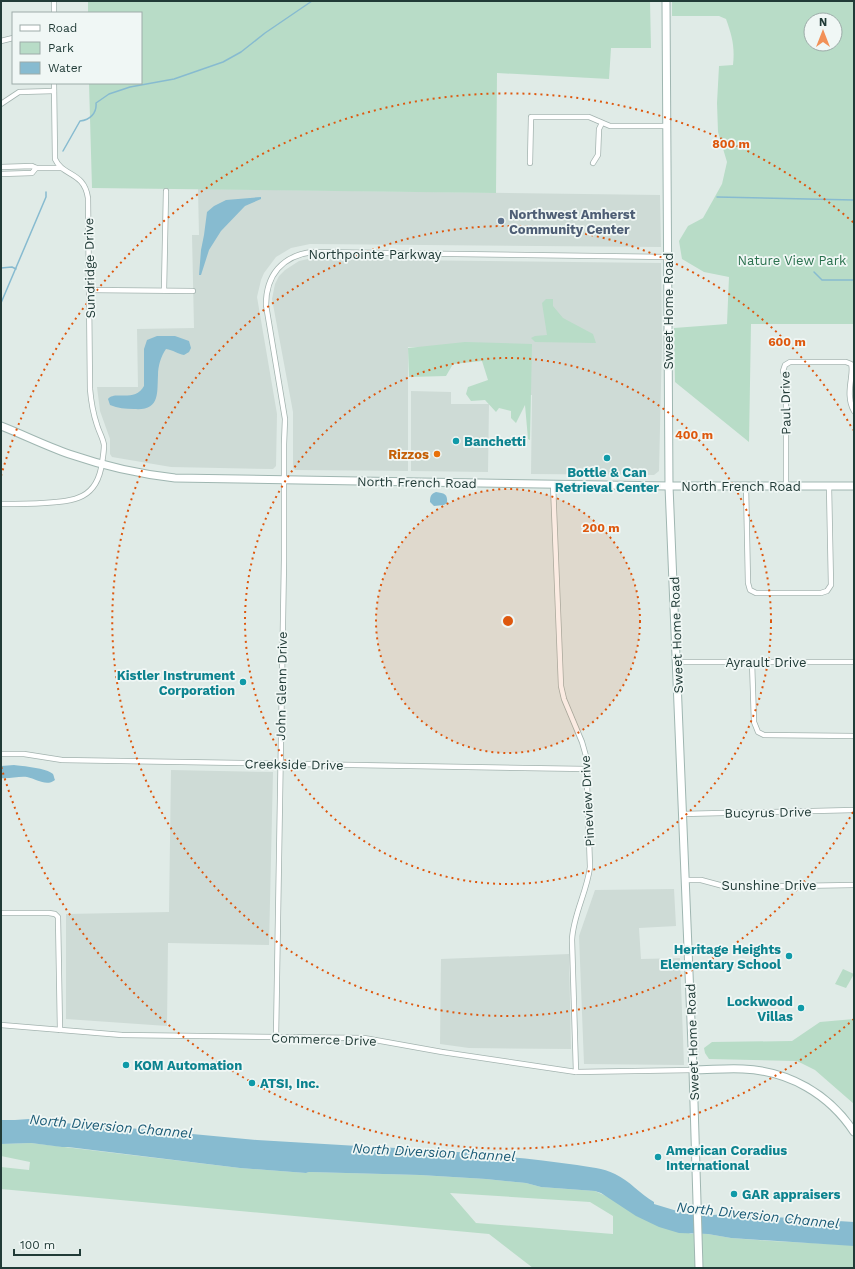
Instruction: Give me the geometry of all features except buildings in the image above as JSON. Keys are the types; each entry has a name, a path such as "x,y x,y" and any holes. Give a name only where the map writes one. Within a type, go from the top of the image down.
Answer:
{"main road":[{"name":"Sweet Home Road","path":"666,1 669,486 693,1070 699,1268"},
{"name":"North French Road","path":"1,426 63,452 102,464 143,474 175,478 669,486 854,486"},
{"path":"693,1070 743,1069 769,1072 787,1078 822,1097 838,1111 854,1132"}],"street":[{"path":"54,1 54,12"},
{"path":"1,41 12,38"},
{"path":"54,84 55,154 58,165 61,168"},
{"path":"1,104 19,92 54,91"},
{"path":"530,163 531,117 589,117 610,126 667,126"},
{"path":"593,163 598,154 599,129 602,123"},
{"path":"1,167 32,166 36,168 61,168"},
{"path":"1,174 32,173 36,168"},
{"name":"Sundridge Drive","path":"61,168 78,178 87,193 90,389 94,417 103,443 102,464"},
{"path":"164,290 166,190"},
{"name":"Northpointe Parkway","path":"283,480 284,409 267,311 266,295 269,282 276,270 290,258 312,252 668,257"},
{"path":"89,290 193,291"},
{"name":"Paul Drive","path":"786,486 786,381 783,370 785,365 790,362 846,362 851,364 853,369 850,400 854,410"},
{"path":"1,504 66,501 78,498 93,488 98,480 102,464"},
{"name":"John Glenn Drive","path":"276,1037 284,560 283,480"},
{"name":"Pineview Drive","path":"553,484 561,686 564,699 585,749 587,769 590,867 572,940 576,1072"},
{"path":"746,486 748,583 750,590 756,593 824,593 827,591 831,585 829,486"},
{"name":"Ayrault Drive","path":"677,662 854,662"},
{"path":"752,662 754,722 756,730 761,734 764,736 854,736"},
{"name":"Creekside Drive","path":"1,754 24,754 62,760 587,769"},
{"name":"Bucyrus Drive","path":"682,814 854,810"},
{"name":"Sunshine Drive","path":"685,880 701,880 727,888 854,885"},
{"path":"1,913 49,913 58,916 60,1030"},
{"name":"Commerce Drive","path":"1,1025 122,1034 364,1038 442,1052 576,1072 693,1070"}],"shaded area":[{"path":"198,189 660,195 661,247 310,244 291,248 276,257 264,273 257,297 277,414 276,466 273,469 171,467 112,457 110,454 110,439 100,411 97,387 138,387 137,329 194,328 192,235 199,235"},
{"path":"308,259 661,263 662,342 659,471 654,475 531,474 532,395 492,394 492,347 408,347 408,471 295,470 293,468 293,412 272,299 275,284 279,276 299,261"},
{"path":"411,391 451,392 451,404 489,404 488,472 411,471"},
{"path":"171,770 273,772 269,945 168,943 167,1026 66,1019 66,914 169,912"},
{"path":"674,889 676,926 639,928 641,959 680,958 684,1065 584,1064 579,936 595,890"},
{"path":"569,954 571,1049 469,1048 440,1044 441,959"}],"green space":[{"path":"88,1 650,1 651,48 611,48 609,79 497,73 496,193 92,188 89,84 142,84 142,12 88,12"},
{"name":"Nature View Park","path":"672,1 854,1 854,324 751,324 749,442 675,382 674,328 727,324 729,277 704,272 682,259 679,241 688,226 703,218 722,184 727,162 718,132 717,103 719,66 733,65 734,52 726,19 719,16 672,16"},
{"path":"546,299 553,299 553,306 563,318 593,334 596,343 535,342 531,338 535,336 547,335 542,303"},
{"path":"465,342 532,344 530,440 528,439 525,405 516,423 511,418 511,411 499,408 496,412 485,400 471,401 466,394 468,387 488,380 482,361 453,364 446,376 409,377 408,348"},
{"path":"843,969 854,974 846,988 835,984"},
{"path":"854,1019 854,1104 815,1070 797,1061 709,1059 705,1053 704,1048 712,1042 792,1041 820,1022"},
{"path":"31,1143 240,1168 306,1173 420,1175 486,1179 526,1183 541,1187 595,1191 691,1234 708,1234 731,1238 771,1241 853,1245 854,1268 533,1268 489,1234 1,1189 1,1167 29,1170 30,1162 1,1156 1,1144","holes":["450,1193 590,1202 613,1216 613,1234 476,1223"]}],"water":[{"path":"261,197 261,199 245,206 221,231 209,250 201,275 199,275 207,212 214,206 226,200"},
{"path":"157,336 175,336 189,341 191,348 189,352 184,355 166,349 159,365 157,395 153,404 149,407 142,409 128,409 110,405 108,399 111,397 135,394 144,386 144,349 147,340"},
{"path":"436,492 445,494 447,503 444,505 434,506 430,502 431,496"},
{"path":"14,765 46,770 53,774 55,780 45,783 27,777 1,778 1,766"},
{"name":"North Diversion Channel","path":"29,1119 257,1140 358,1146 366,1148 380,1147 473,1153 473,1155 525,1158 591,1167 606,1170 615,1174 654,1202 654,1204 687,1214 726,1214 854,1222 854,1246 679,1233 659,1227 636,1216 601,1193 595,1191 541,1187 526,1183 486,1179 420,1175 306,1173 240,1168 31,1143 1,1144 1,1120"}],"waterway":[{"path":"63,151 80,121 90,118 94,113 96,103 109,94 130,87 174,79 223,62 241,52 265,33 312,1"},
{"path":"1,303 46,197 46,192"},
{"path":"717,197 854,200"},
{"path":"1,268 12,267 16,269"},
{"path":"814,272 822,280 854,280"}],"place":[{"name":"Northwest Amherst Community Center","path":"501,221"},
{"name":"Banchetti","path":"456,441"},
{"name":"Rizzos","path":"437,454"},
{"name":"Bottle & Can Retrieval Center","path":"607,458"},
{"name":"Kistler Instrument Corporation","path":"243,682"},
{"name":"Heritage Heights Elementary School","path":"789,956"},
{"name":"Lockwood Villas","path":"801,1008"},
{"name":"KOM Automation","path":"126,1065"},
{"name":"ATSI, Inc.","path":"252,1083"},
{"name":"American Coradius International","path":"658,1157"},
{"name":"GAR appraisers","path":"734,1194"}]}
